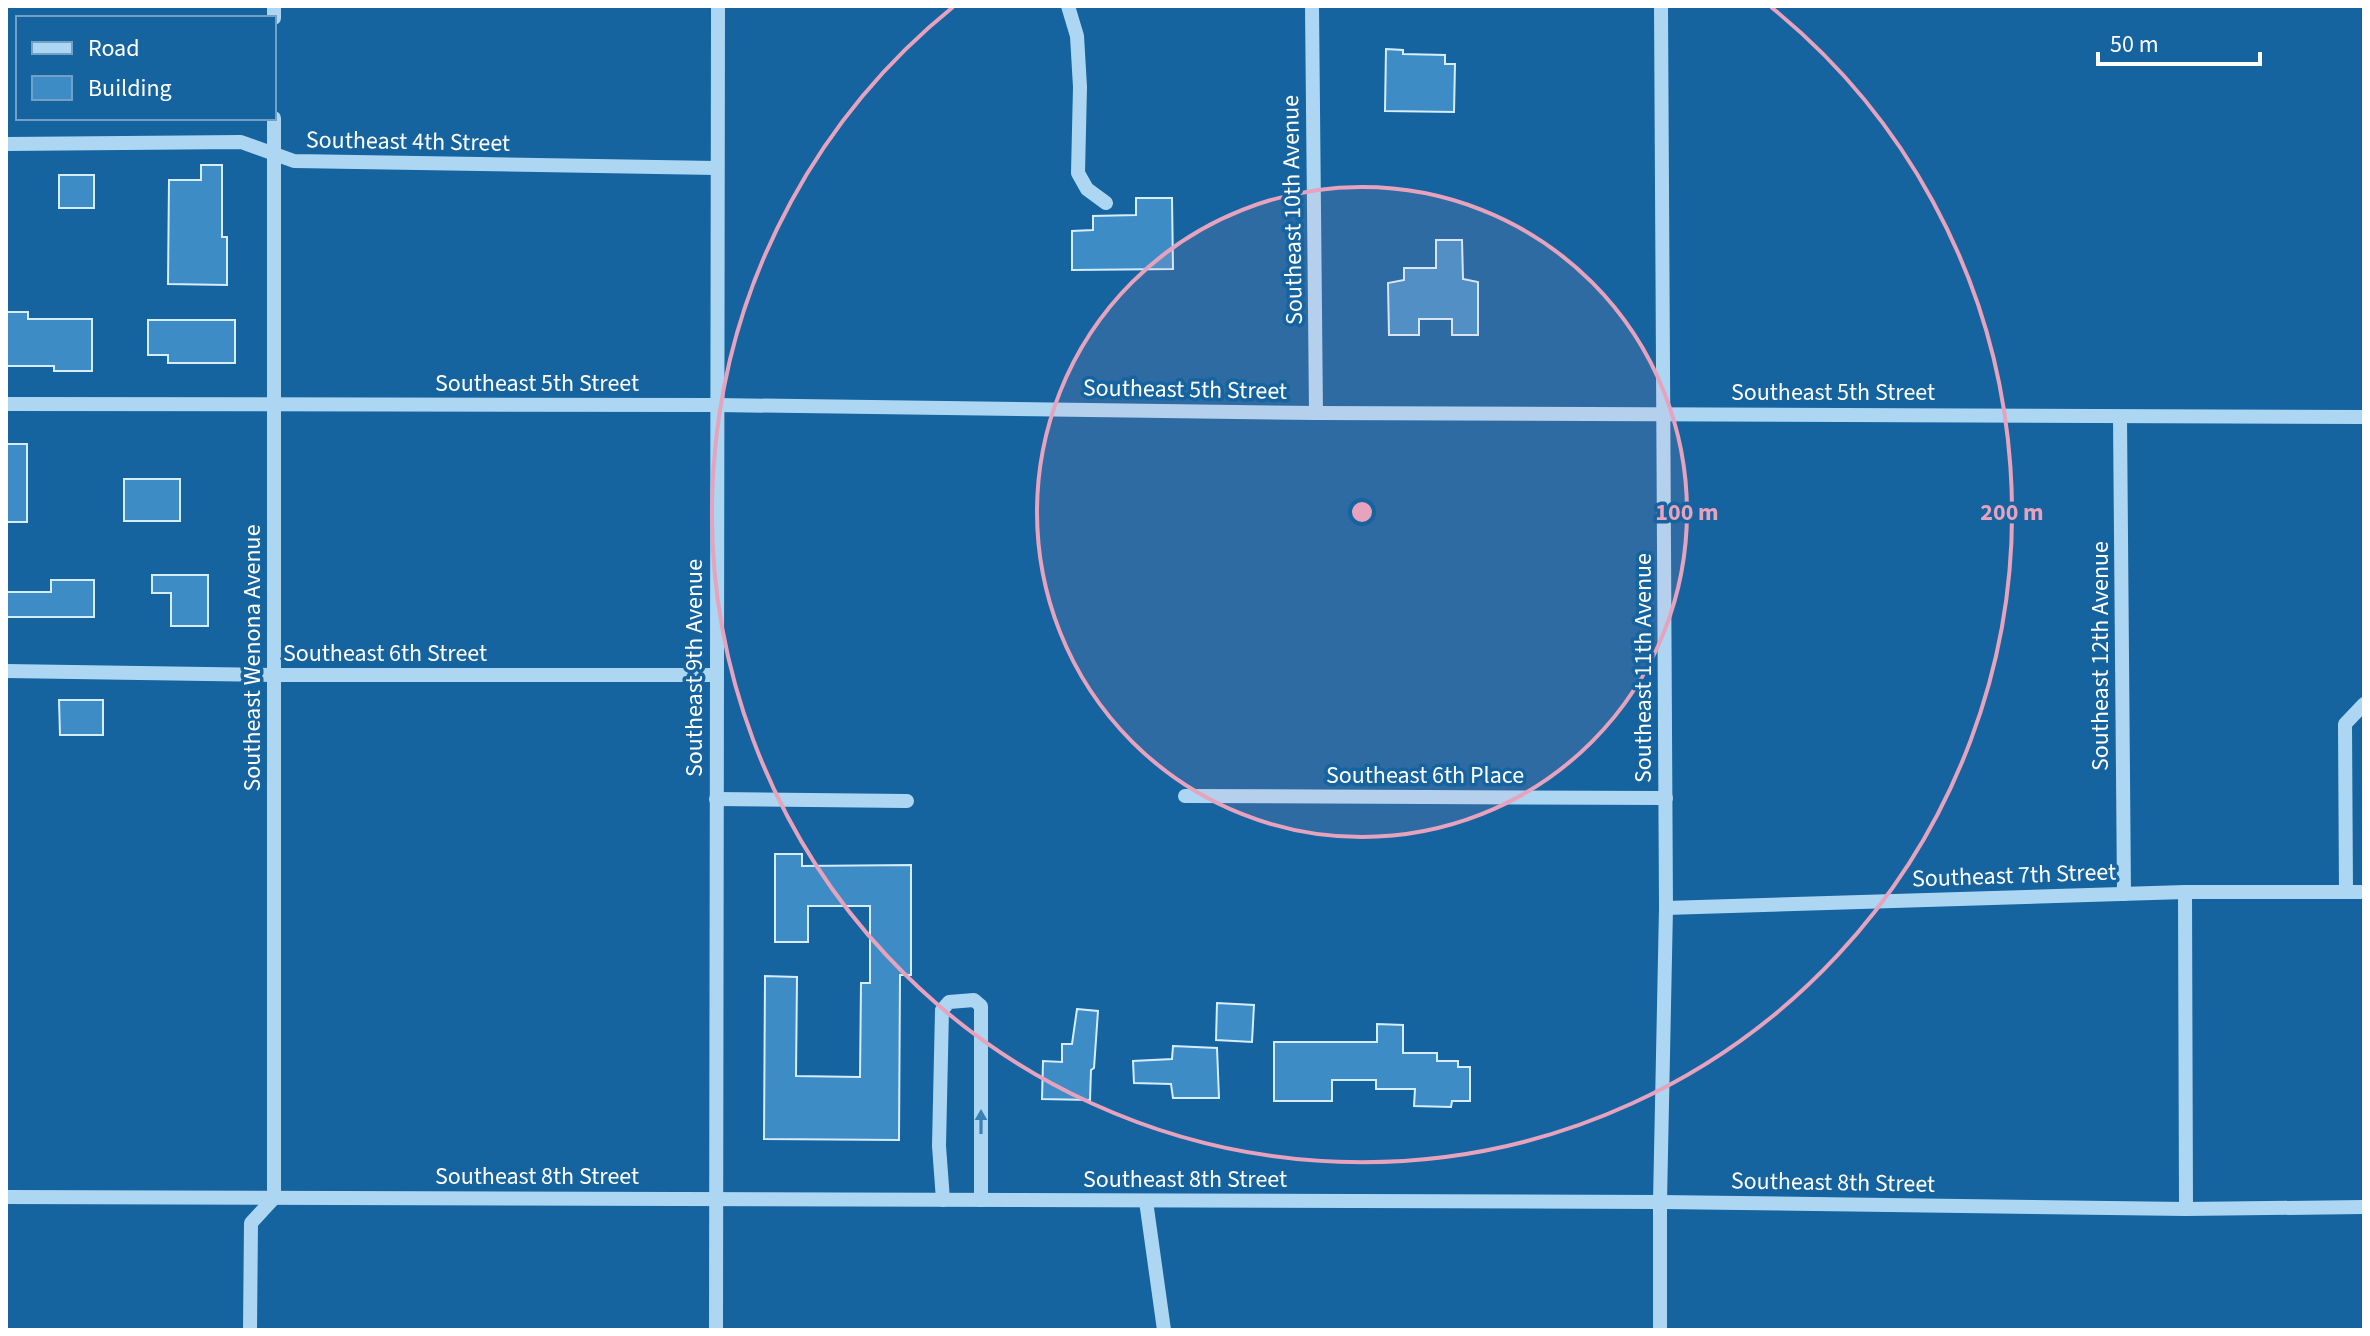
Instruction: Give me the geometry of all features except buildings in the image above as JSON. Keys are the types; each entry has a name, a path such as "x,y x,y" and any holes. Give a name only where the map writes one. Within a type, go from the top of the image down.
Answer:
{"street":[{"name":"Southeast 9th Avenue","path":"716,1330 718,6"},
{"path":"1068,6 1077,36 1080,87 1078,173 1087,189 1106,203"},
{"name":"Southeast 10th Avenue","path":"1312,6 1316,413"},
{"name":"Southeast 11th Avenue","path":"1660,1330 1666,908 1661,6"},
{"name":"Southeast Wenona Avenue","path":"274,120 274,1198"},
{"name":"Southeast 4th Street","path":"6,144 241,142 294,161 716,168"},
{"name":"Southeast 5th Street","path":"6,404 717,405 1316,413 2364,417"},
{"name":"Southeast 12th Avenue","path":"2120,417 2124,894"},
{"name":"Southeast 6th Street","path":"6,671 275,675 716,675"},
{"path":"2346,892 2345,724 2364,704"},
{"name":"Southeast 6th Place","path":"1185,796 1666,798"},
{"path":"716,799 907,801"},
{"path":"2185,892 2186,1209"},
{"name":"Southeast 7th Street","path":"1666,908 2185,892 2364,892"},
{"path":"943,1200 939,1146 942,1010 949,1002 974,1000 981,1006 981,1200"},
{"name":"Southeast 8th Street","path":"6,1197 1660,1202 2186,1209 2364,1207"},
{"path":"250,1330 251,1223 274,1198"},
{"path":"1146,1201 1164,1330"}]}
